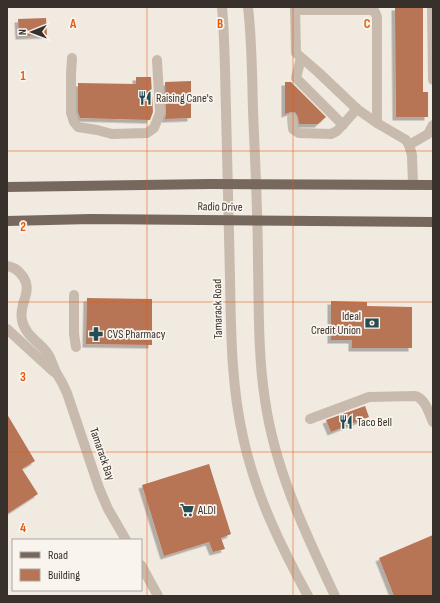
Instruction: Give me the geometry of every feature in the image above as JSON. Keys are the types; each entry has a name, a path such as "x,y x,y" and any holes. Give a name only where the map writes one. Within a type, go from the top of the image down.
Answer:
{"main road":[{"name":"Radio Drive","path":"7,187 228,184 433,185"},
{"name":"Radio Drive","path":"7,221 90,219 433,222"}],"street":[{"name":"Tamarack Road","path":"222,7 234,380 243,437 253,474 269,519 288,560 308,596"},
{"path":"248,7 251,44 256,184 259,344 261,374 270,429 280,466 296,512 334,596"},
{"path":"432,7 433,80"},
{"path":"377,123 377,17 375,12 371,10 295,9 296,53 357,109 377,123 406,140 412,155 413,185"},
{"path":"72,58 71,113 74,122 78,127 112,134 147,133 154,128 160,113 157,60"},
{"path":"301,58 296,78 343,124"},
{"path":"292,118 293,129 299,133 331,134 337,131 357,109"},
{"path":"409,145 428,134 433,125"},
{"name":"Tamarack Bay","path":"7,266 17,269 24,277 27,286 27,294 21,309 22,320 25,328 30,336 48,354 67,393 105,502 125,539"},
{"path":"74,295 74,334 76,347"},
{"name":"Tamarack Bay","path":"7,329 57,374"},
{"path":"310,419 373,396 419,396 423,400 431,418"},
{"path":"142,567 158,596"}],"building":[{"path":"395,7 423,7 423,92 428,92 428,117 396,117"},
{"path":"46,18 47,35 19,36 18,19"},
{"path":"136,77 151,77 153,112 150,120 80,118 78,112 78,83 136,84"},
{"path":"191,81 191,118 165,119 165,82"},
{"path":"285,82 291,82 326,117 318,124 299,124 298,117 295,112 285,114"},
{"name":"CVS Pharmacy","path":"87,298 152,299 152,345 86,344"},
{"name":"Ideal Credit Union","path":"331,301 367,302 367,306 412,307 412,348 352,348 352,340 331,340"},
{"path":"365,406 369,417 331,432 326,420"},
{"path":"7,414 35,461 22,469 38,494 7,514"},
{"name":"ALDI","path":"209,464 231,534 221,538 225,549 213,552 209,542 164,556 142,485"},
{"path":"433,535 433,596 394,596 379,558"}],"place":[{"name":"Raising Cane's","path":"145,98"},
{"name":"Ideal Credit Union","path":"372,323"},
{"name":"CVS Pharmacy","path":"96,334"},
{"name":"Taco Bell","path":"346,422"},
{"name":"ALDI","path":"187,510"}]}
